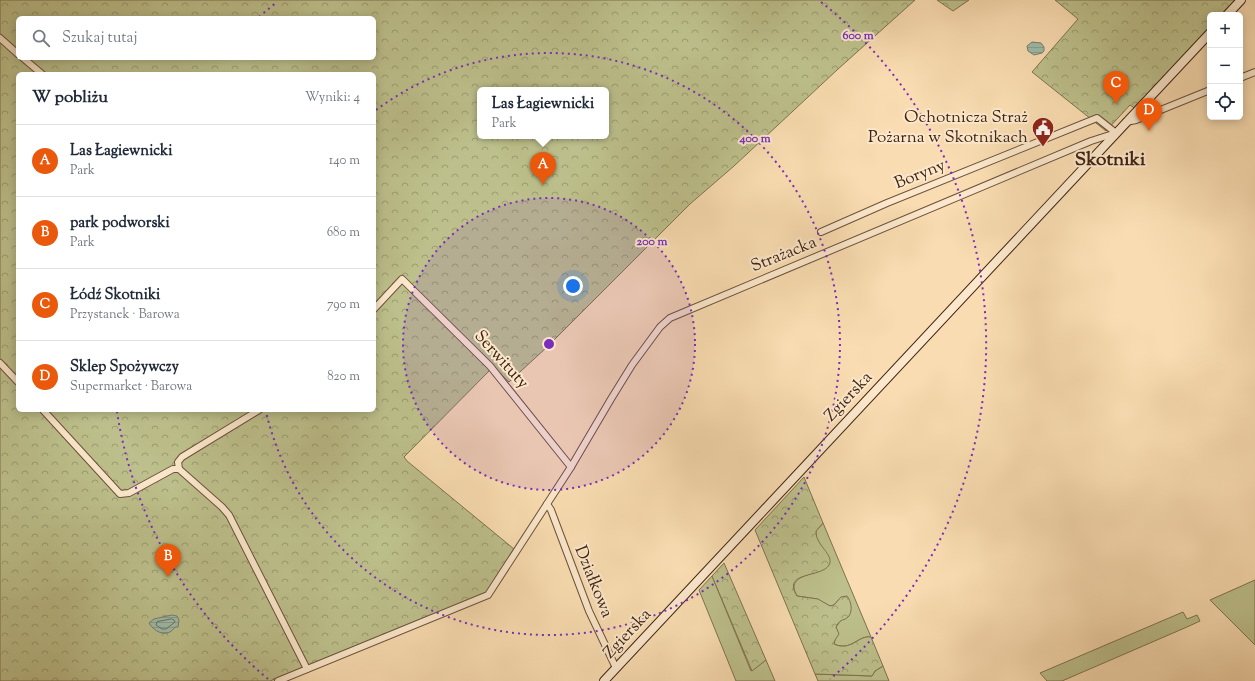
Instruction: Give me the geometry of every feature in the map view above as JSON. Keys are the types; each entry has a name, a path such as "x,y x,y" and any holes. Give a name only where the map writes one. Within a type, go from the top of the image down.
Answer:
{"main road":[{"path":"1229,12 1241,0"},
{"name":"Zgierska","path":"604,681 1207,36"}],"street":[{"path":"0,38 16,52"},
{"path":"25,60 40,72"},
{"path":"1243,77 1255,72"},
{"path":"1126,122 1136,120 1207,91"},
{"name":"Boryny","path":"821,232 894,200 1097,118 1116,133"},
{"name":"Strażacka","path":"278,681 488,595 571,467 632,366 660,327 670,318 1070,150 1104,136 1116,133"},
{"name":"Serwituty","path":"376,307 402,279 490,366 571,467"},
{"path":"0,363 16,380"},
{"path":"45,412 120,494 129,493 173,469 179,469"},
{"path":"256,412 182,457 178,462 179,469 229,515 308,669"},
{"name":"Działkowa","path":"547,504 551,510 588,611 616,668"}],"green space":[{"path":"0,0 915,0 734,166 690,204 546,348 509,382 493,367 404,457 514,549 495,582 485,595 270,681 0,681"},
{"path":"937,0 969,0 953,11"},
{"path":"1055,0 1237,0 1225,12 1207,12 1207,31 1136,109 1130,105 1106,131 1032,72 1078,19"},
{"path":"804,477 823,523 816,531 818,541 829,557 830,561 829,565 825,569 798,579 794,582 793,588 797,596 818,599 830,606 834,605 841,597 847,596 850,600 851,611 849,616 839,622 836,627 839,634 834,644 845,646 850,645 862,638 871,637 883,666 875,671 872,676 815,674 755,530"},
{"path":"823,523 871,637 862,638 850,645 845,646 834,644 837,631 836,627 841,620 841,597 834,605 830,606 817,599 797,596 794,590 794,586 798,579 817,572 818,541 816,531"},
{"path":"724,563 766,660 752,671 712,576"},
{"path":"712,576 751,671 766,660 775,681 736,681 699,590"},
{"path":"1255,580 1255,645 1210,600"},
{"path":"1183,612 1187,619 1197,615 1200,621 1062,681 1047,681 1040,673"},
{"path":"883,666 889,681 818,681 815,674 872,676 875,671"}],"water":[{"path":"1032,42 1041,43 1044,47 1044,51 1034,55 1028,51 1027,46"},
{"path":"172,615 177,616 179,620 178,627 175,627 169,632 158,632 149,623 154,619"}],"place":[{"name":"Łódź Skotniki","path":"1116,104"},
{"name":"Sklep Spożywczy","path":"1149,131"},
{"name":"Ochotnicza Straż Pożarna w Skotnikach","path":"1043,148"},
{"name":"Las Łagiewnicki","path":"543,185"},
{"name":"park podworski","path":"168,577"}],"district":[{"name":"Skotniki","path":"1110,160"}]}
